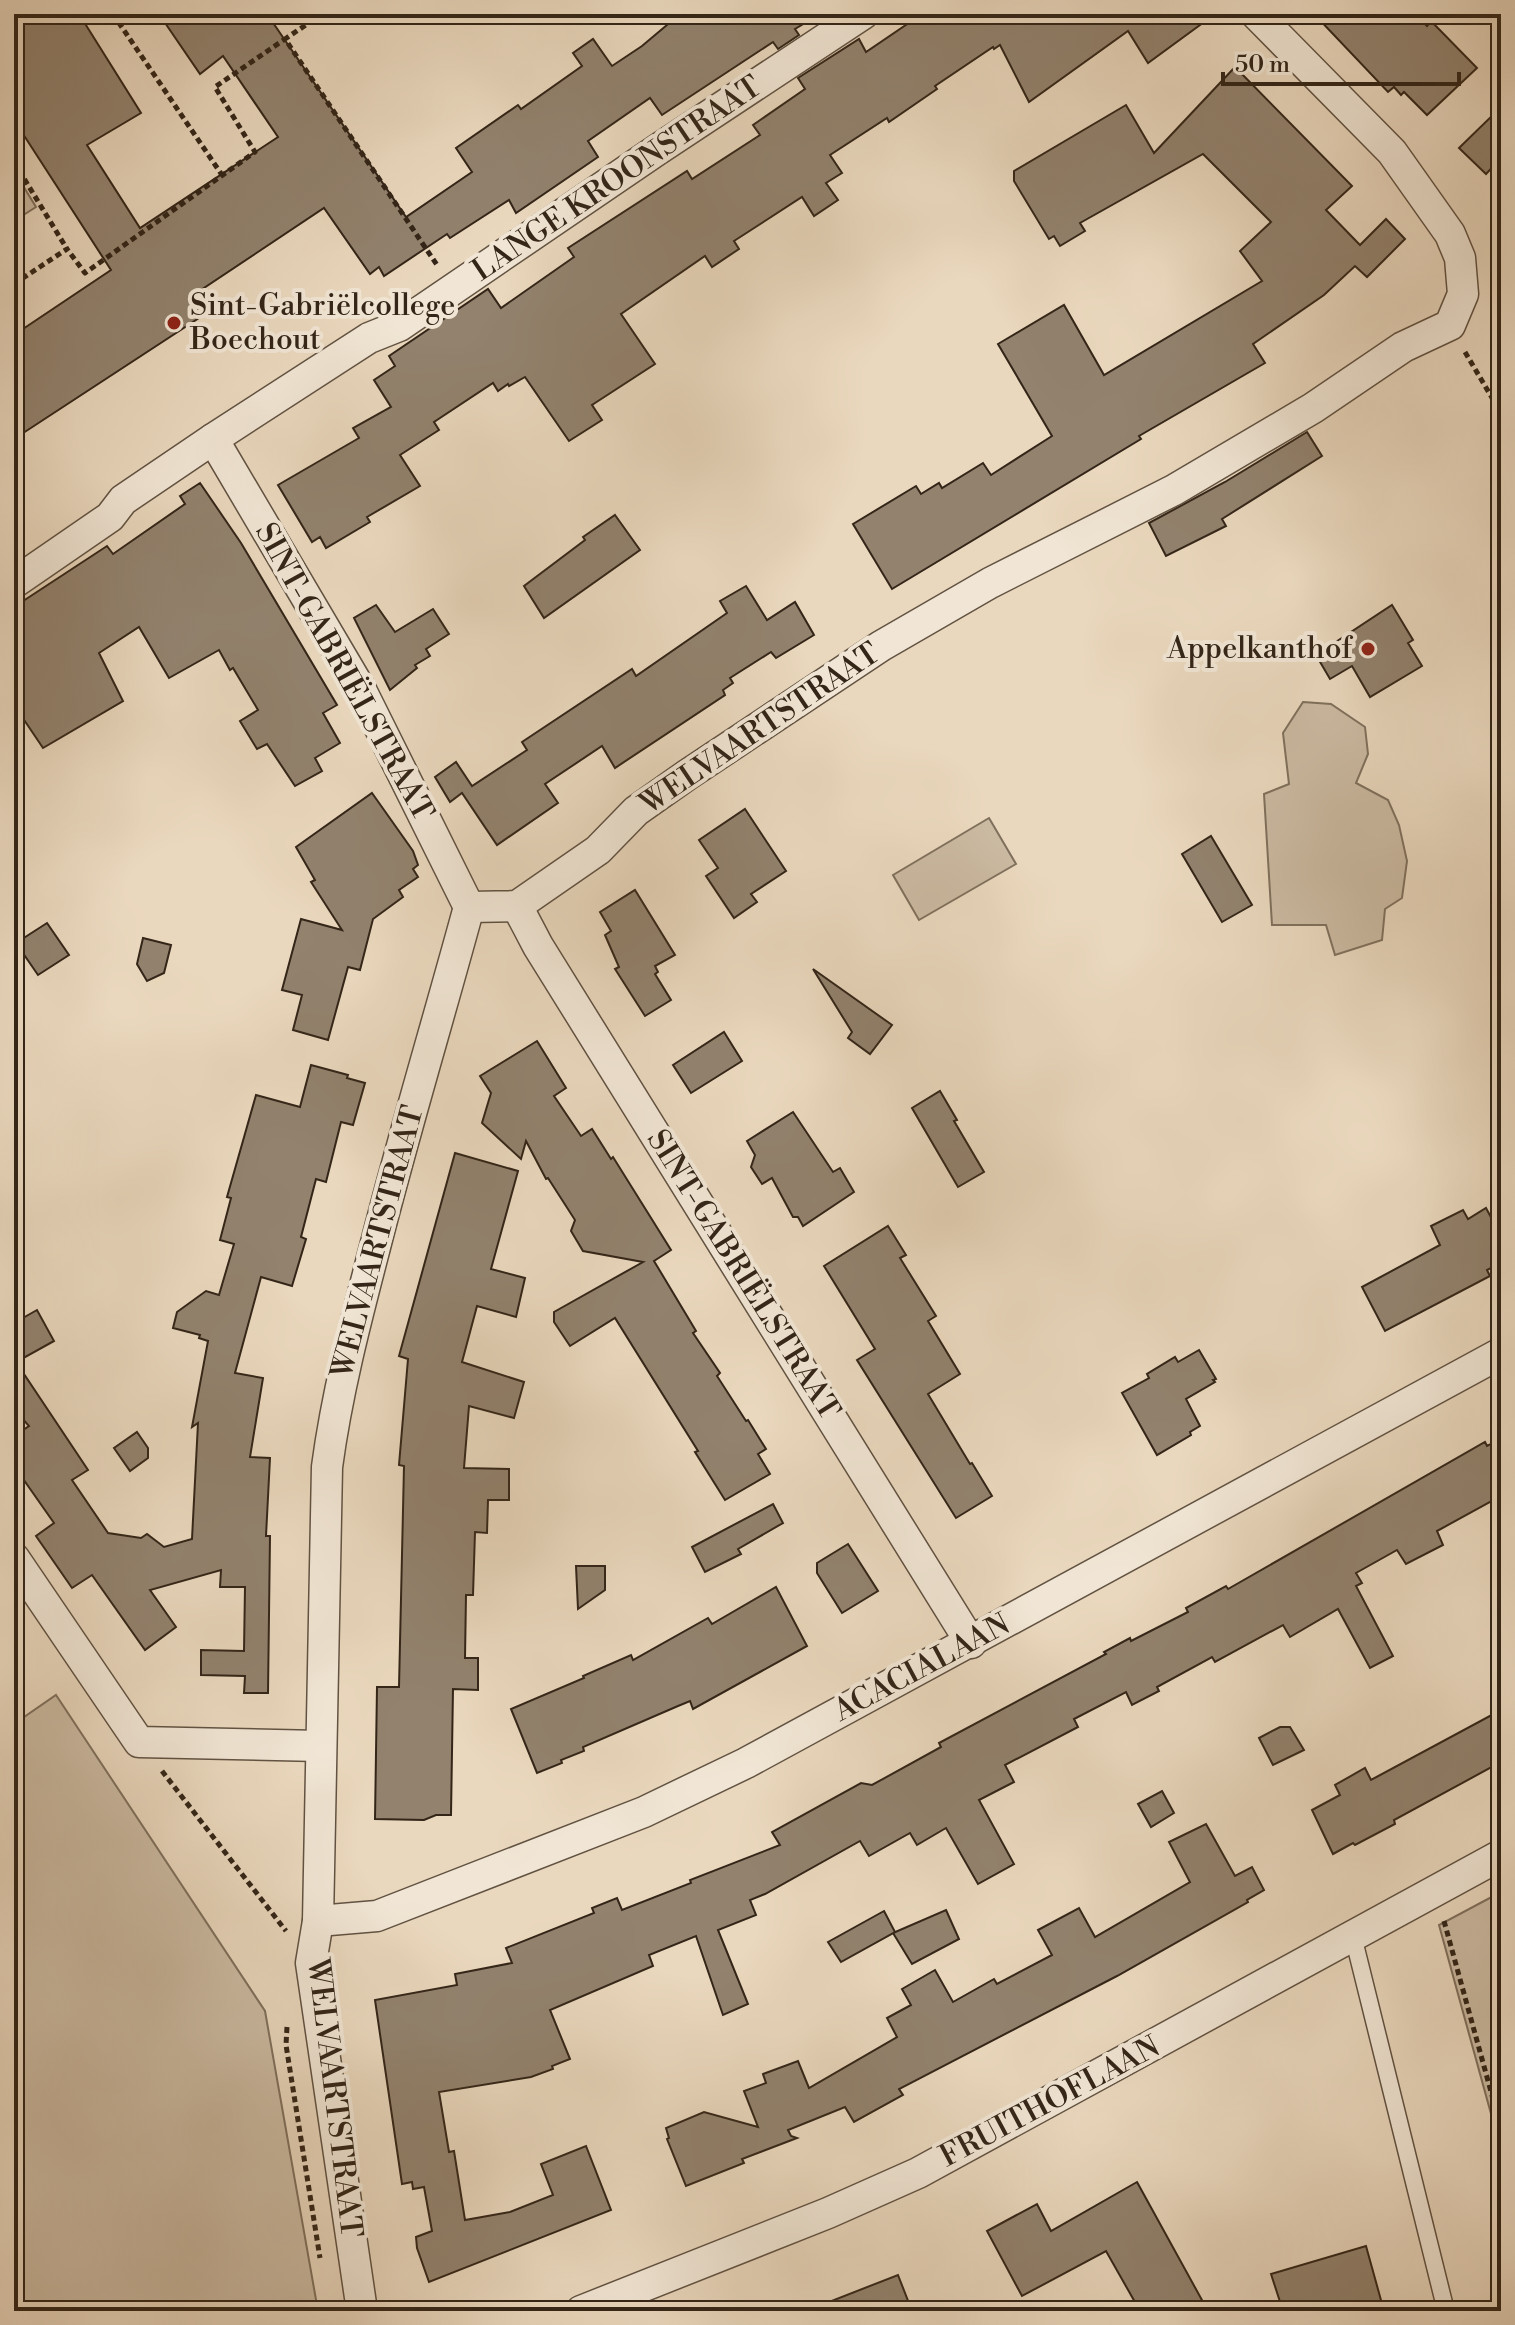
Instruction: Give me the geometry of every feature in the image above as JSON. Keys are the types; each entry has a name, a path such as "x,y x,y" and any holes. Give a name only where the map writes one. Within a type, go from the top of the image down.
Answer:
{"street":[{"name":"LANGE KROONSTRAAT","path":"14,583 110,517 123,500 213,439 369,338 399,326 863,14"},
{"path":"1258,16 1392,152 1450,234 1460,258 1463,294 1450,325"},
{"name":"WELVAARTSTRAAT","path":"517,906 598,850 636,811 881,646 990,583 1174,490 1313,408 1403,347 1450,325"},
{"name":"SINT-GABRIËLSTRAAT","path":"213,439 361,690 469,907"},
{"path":"469,907 517,906"},
{"name":"SINT-GABRIËLSTRAAT","path":"517,906 538,946 971,1643"},
{"name":"WELVAARTSTRAAT","path":"362,2311 311,1963 318,1921 327,1467 345,1360 469,907"},
{"name":"ACACIALAAN","path":"318,1921 377,1916 644,1812 746,1763 971,1643 1501,1353"},
{"path":"14,1558 139,1742 320,1746"},
{"name":"FRUITHOFLAAN","path":"581,2311 828,2213 918,2173 1501,1855"}],"lane":[{"path":"1353,1936 1446,2311"}],"path":[{"path":"113,14 223,175"},
{"path":"14,162 85,273 255,152 215,87 322,14"},
{"path":"285,39 453,289"},
{"path":"14,284 67,249"},
{"path":"1450,325 1501,413"},
{"path":"139,1742 311,1963"},
{"path":"1436,1891 1501,2128"}],"shaded area":[{"path":"14,171 36,207 14,221"},
{"path":"1303,702 1331,704 1365,727 1368,754 1356,783 1388,800 1399,825 1407,861 1402,898 1385,909 1382,940 1335,955 1326,925 1272,925 1264,794 1289,784 1283,733"},
{"path":"989,818 1016,864 919,920 893,875"},
{"path":"56,1695 265,2011 318,2311 14,2311 14,1724"},
{"path":"1501,1892 1501,2150 1439,1925"}],"building":[{"path":"14,14 79,14 141,113 87,145 140,228 278,137 223,56 200,74 159,14 267,14 406,217 472,172 456,148 518,105 521,109 582,66 573,53 593,39 612,66 680,14 820,14 795,29 799,35 778,49 773,42 662,115 650,98 588,141 598,157 516,213 509,200 450,238 447,234 384,276 379,267 370,274 324,208 189,298 202,316 14,439 14,335 111,270 14,120"},
{"path":"922,14 1215,14 1148,63 1128,31 1029,102 1000,45 993,47 889,122 887,118 830,155 842,173 826,183 838,200 814,216 802,197 734,241 739,249 712,267 705,256 621,314 655,364 592,405 602,420 569,441 525,377 498,391 493,383 434,422 439,430 400,455 420,486 367,517 370,522 326,548 320,537 312,542 278,485 359,438 353,428 391,407 374,380 395,366 389,356 488,289 501,308 574,257 568,248 687,171 692,179 760,135 753,125 805,89 798,78 859,39 866,52"},
{"path":"1314,14 1415,14 1427,26 1431,21 1477,68 1427,115 1404,92 1401,95 1394,87 1388,92"},
{"path":"1235,67 1352,186 1326,210 1360,245 1386,219 1405,239 1367,277 1355,266 1324,295 1253,344 1265,363 1139,436 1141,439 892,589 853,524 916,486 921,494 939,483 942,488 983,463 991,475 1052,436 998,344 1064,305 1104,375 1262,281 1240,251 1271,222 1203,154 1080,223 1085,231 1060,246 1054,236 1049,239 1014,181 1014,171 1126,105 1154,153"},
{"path":"1501,107 1501,158 1486,174 1459,148"},
{"path":"1307,432 1322,456 1222,519 1226,526 1166,556 1149,523 1225,482"},
{"path":"200,483 241,543 337,705 323,713 340,743 315,758 322,771 295,786 267,744 257,749 240,721 258,710 219,650 169,678 139,627 99,653 123,701 43,748 14,705 14,607 107,546 113,554 185,504 180,496"},
{"path":"615,515 640,550 544,618 524,586"},
{"path":"746,586 767,620 795,602 814,635 776,658 771,652 730,678 733,683 723,690 725,695 615,768 602,746 545,784 558,803 497,845 462,793 450,802 435,777 456,762 472,786 527,750 522,742 632,669 636,676 727,613 720,601"},
{"path":"376,605 395,632 433,609 449,634 426,649 430,656 415,665 417,668 390,690 354,618"},
{"name":"Appelkanthof","path":"1392,605 1413,640 1408,643 1422,666 1370,697 1352,666 1330,679 1316,655"},
{"path":"372,793 413,851 418,865 413,869 418,877 399,890 403,897 373,919 360,970 348,967 328,1040 293,1030 302,995 282,990 301,919 342,930 311,882 315,880 296,847"},
{"path":"745,809 786,871 751,894 757,902 734,918 706,876 718,868 699,840"},
{"path":"1211,836 1252,905 1222,922 1182,854"},
{"path":"635,890 675,955 655,966 658,972 655,974 671,1000 645,1016 615,969 619,967 605,935 611,931 600,912"},
{"path":"47,923 69,955 38,975 16,943"},
{"path":"143,938 171,945 164,973 147,981 137,964"},
{"path":"813,969 892,1025 870,1054 848,1038 852,1032"},
{"path":"724,1032 742,1061 691,1093 673,1065"},
{"path":"537,1041 566,1088 554,1096 581,1136 592,1129 671,1250 654,1261 696,1331 693,1333 720,1373 717,1376 766,1449 758,1454 770,1474 725,1500 615,1318 570,1346 554,1322 554,1312 643,1262 583,1251 571,1231 575,1220 546,1179 526,1141 521,1159 482,1123 491,1093 480,1076"},
{"path":"311,1065 365,1083 353,1125 341,1122 326,1182 316,1179 301,1237 306,1239 292,1286 261,1277 235,1373 263,1378 250,1457 270,1458 266,1536 270,1536 268,1693 244,1693 245,1676 201,1675 201,1650 244,1651 245,1587 220,1587 221,1570 150,1590 176,1627 145,1650 92,1575 72,1588 36,1536 54,1523 14,1466 14,1436 29,1426 14,1409 14,1323 37,1310 54,1341 16,1362 88,1470 72,1480 108,1533 141,1538 147,1534 164,1547 192,1539 198,1423 192,1427 208,1341 199,1338 200,1335 173,1328 177,1312 206,1291 219,1295 234,1244 220,1240 231,1198 227,1197 256,1095 300,1107"},
{"path":"940,1091 984,1172 958,1187 912,1108"},
{"path":"793,1112 833,1172 840,1168 854,1192 803,1226 798,1217 793,1217 772,1178 762,1184 751,1167 755,1155 747,1141"},
{"path":"455,1153 518,1171 491,1269 525,1278 516,1317 477,1306 462,1362 524,1382 514,1418 469,1406 464,1468 509,1469 509,1500 488,1500 487,1533 475,1532 473,1595 466,1595 465,1658 478,1658 478,1690 453,1689 451,1815 436,1815 424,1820 375,1819 377,1687 399,1687 404,1466 399,1465 408,1359 399,1356"},
{"path":"1486,1208 1501,1236 1501,1263 1487,1270 1490,1276 1385,1331 1362,1287 1440,1245 1431,1226 1463,1210 1468,1219"},
{"path":"888,1226 906,1255 900,1258 936,1316 928,1321 960,1374 928,1394 992,1496 956,1518 857,1360 875,1349 824,1266"},
{"path":"1199,1350 1216,1379 1186,1399 1200,1426 1190,1432 1191,1435 1157,1455 1122,1393 1149,1378 1147,1374 1175,1357 1178,1362"},
{"path":"137,1432 148,1448 148,1458 130,1471 114,1448"},
{"path":"1501,1439 1501,1496 1437,1531 1443,1545 1406,1564 1397,1550 1356,1573 1362,1583 1356,1586 1393,1656 1370,1668 1338,1609 1290,1637 1283,1625 1215,1662 1212,1657 1157,1687 1159,1691 1132,1705 1126,1692 1074,1719 1078,1727 1005,1765 1014,1782 979,1800 1014,1864 978,1884 946,1828 917,1845 910,1833 869,1856 860,1841 750,1900 756,1915 718,1930 748,2004 723,2015 696,1936 649,1955 653,1966 550,2010 570,2059 531,2077 439,2092 449,2152 454,2151 465,2220 510,2212 553,2195 541,2164 586,2146 611,2210 429,2282 416,2237 432,2231 424,2187 413,2189 412,2182 402,2184 375,2000 457,1985 455,1974 512,1963 506,1948 594,1913 592,1908 617,1898 622,1910 780,1845 772,1832 861,1783 872,1785 941,1747 939,1743 1106,1654 1104,1652 1130,1638 1131,1641 1188,1612 1186,1608 1226,1586 1228,1589 1485,1442 1487,1446"},
{"path":"773,1504 783,1523 738,1549 741,1554 705,1572 692,1547"},
{"path":"848,1544 878,1591 842,1613 817,1573 817,1563"},
{"path":"576,1566 605,1566 605,1590 578,1609"},
{"path":"776,1587 807,1646 693,1709 690,1701 583,1747 584,1751 537,1773 511,1709 631,1655 633,1660 708,1618 712,1624"},
{"path":"1501,1710 1501,1762 1394,1820 1395,1824 1333,1854 1312,1810 1340,1795 1335,1785 1365,1768 1371,1780"},
{"path":"1280,1727 1290,1727 1304,1750 1273,1765 1259,1738"},
{"path":"1162,1791 1174,1813 1151,1827 1138,1804"},
{"path":"1206,1824 1235,1876 1252,1867 1264,1890 1248,1902 1117,1976 899,2089 903,2095 854,2122 845,2107 788,2130 791,2136 797,2138 742,2159 744,2163 686,2186 667,2139 666,2128 704,2112 758,2127 744,2091 766,2083 763,2074 798,2061 809,2088 897,2037 887,2018 911,2005 902,1989 935,1970 953,2002 994,1979 997,1984 1052,1955 1038,1930 1079,1908 1095,1937 1190,1882 1169,1842"},
{"path":"946,1910 959,1939 912,1964 893,1933"},
{"path":"884,1911 895,1932 841,1962 828,1942"},
{"path":"1137,2182 1208,2311 1140,2311 1106,2251 1022,2296 987,2231 1037,2204 1051,2231"},
{"path":"1366,2246 1384,2311 1283,2311 1271,2274"},
{"path":"898,2275 912,2311 811,2309"}],"place":[{"name":"Sint-Gabriëlcollege Boechout","path":"174,323"},
{"name":"Appelkanthof","path":"1368,649"}]}
